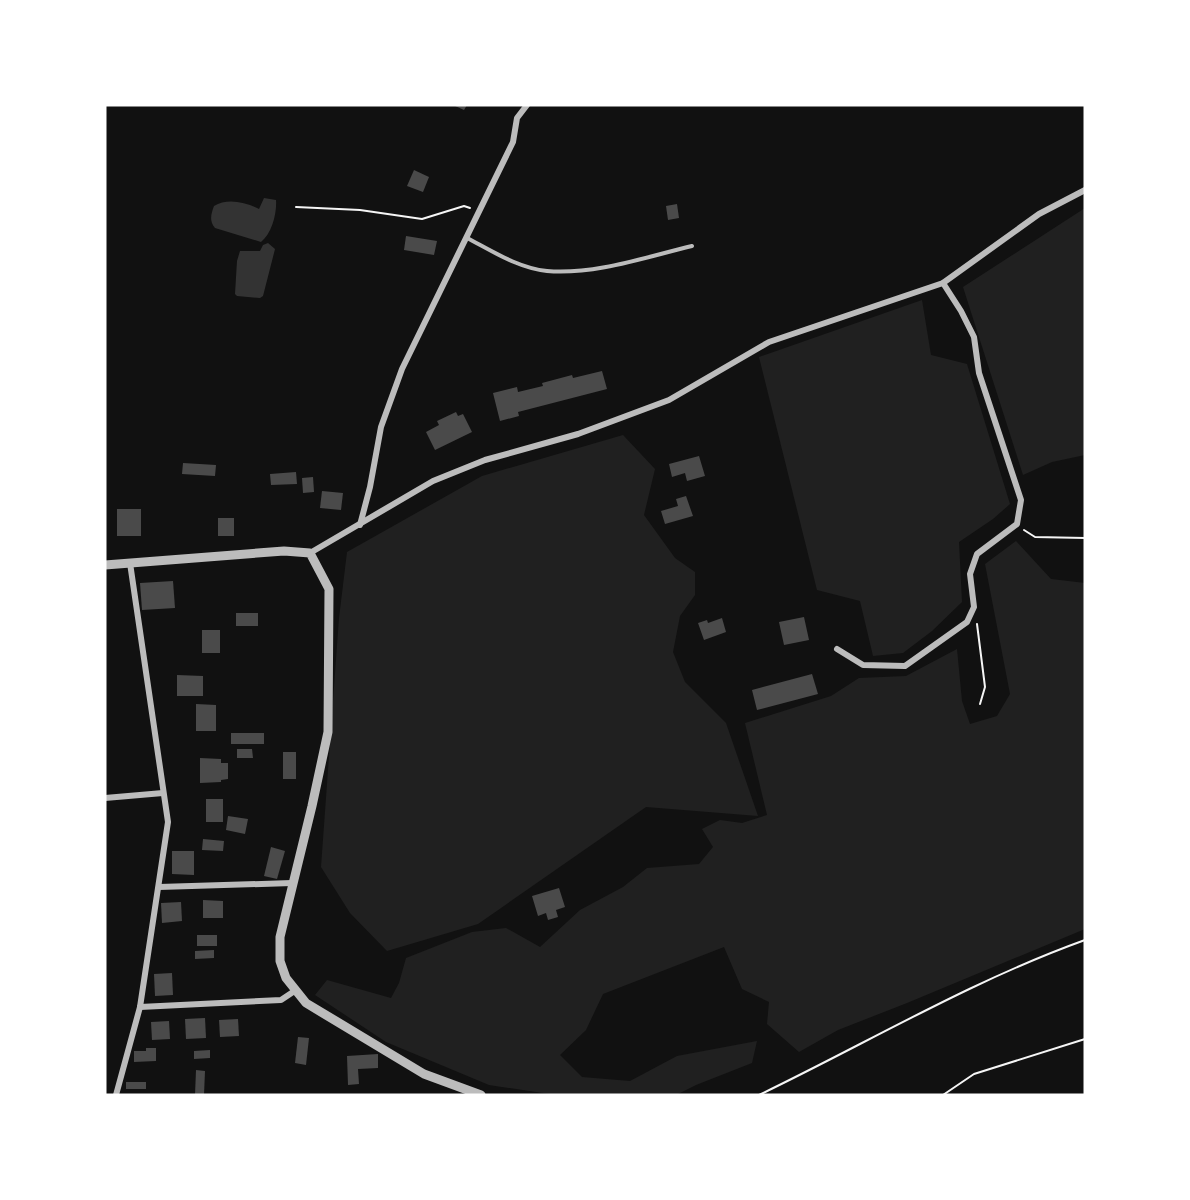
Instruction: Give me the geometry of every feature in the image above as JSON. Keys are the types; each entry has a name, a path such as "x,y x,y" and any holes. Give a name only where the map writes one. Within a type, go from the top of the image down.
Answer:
{"street":[{"path":"360,525 370,487 381,427 402,369 513,142 517,118 526,105"},
{"path":"105,565 284,551 310,553 433,481 485,460 578,434 669,400 769,342 943,283 1039,214 1085,190"},
{"path":"837,649 863,665 905,666 967,622 974,607 970,574 978,554 1017,524 1021,500 979,373 974,337 943,283"},
{"path":"310,553 329,589 328,732 279,937 280,961 286,978 306,1003 424,1074 481,1095"},
{"path":"116,1095 140,1007 168,822 130,563"},
{"path":"105,798 163,793"},
{"path":"159,887 292,883"},
{"path":"140,1007 281,1000 296,990"}],"lane":[{"path":"466,238 512,262 546,271 586,270 692,246"}],"path":[{"path":"296,207 360,210 422,219 464,206 480,210"},
{"path":"1017,524 1035,537 1085,537"},
{"path":"974,607 985,687 980,704"},
{"path":"759,1095 976,985 1085,940"},
{"path":"943,1095 974,1074 1085,1039"}],"shaded area":[{"path":"264,198 276,200 276,205 271,228 261,242 215,228 213,225 211,217 214,206 225,202 236,202 259,209"},
{"path":"1085,208 1085,455 1052,462 1023,475 963,287"},
{"path":"268,243 275,249 263,296 260,298 237,296 235,294 237,261 240,251 260,251 263,245"},
{"path":"922,300 931,355 967,364 1010,504 993,519 959,542 962,602 932,631 903,653 873,656 860,601 817,590 759,357"},
{"path":"623,435 655,469 644,515 675,558 695,572 695,595 680,616 673,652 685,682 726,723 758,816 646,807 478,924 387,951 350,913 321,867 339,618 347,552 482,476"},
{"path":"1016,541 1051,579 1085,583 1085,929 838,1030 799,1052 767,1024 769,1002 742,989 724,947 603,994 586,1030 560,1055 582,1077 630,1081 677,1056 757,1041 752,1063 676,1095 556,1095 489,1085 386,1042 315,995 327,980 391,998 399,983 406,958 472,932 506,928 540,947 580,910 623,887 647,868 699,864 713,847 702,829 720,820 742,823 767,815 745,723 831,696 859,678 906,676 957,649 962,701 970,724 997,716 1010,694 985,564"}],"building":[{"path":"453,105 467,105 464,110"},
{"path":"414,170 429,177 423,192 407,186"},
{"path":"677,204 679,218 668,220 666,206"},
{"path":"406,236 437,241 434,255 404,250"},
{"path":"602,371 607,389 518,412 519,416 500,421 493,393 517,387 518,392 572,375 573,378"},
{"path":"456,412 458,416 463,414 472,432 435,450 426,432 439,425 437,421"},
{"path":"699,456 705,476 687,481 685,473 672,477 669,464"},
{"path":"183,463 216,465 215,476 182,474"},
{"path":"296,472 297,484 271,485 270,474"},
{"path":"313,477 314,492 303,493 302,478"},
{"path":"322,491 343,493 341,510 320,508"},
{"path":"686,496 693,516 665,524 661,511 678,506 676,499"},
{"path":"117,509 141,509 141,536 117,536"},
{"path":"218,518 234,518 234,536 218,536"},
{"path":"173,581 175,608 142,610 140,583"},
{"path":"236,613 258,613 258,626 236,626"},
{"path":"804,617 809,640 784,645 779,622"},
{"path":"722,618 726,632 704,640 698,623 707,620 708,623"},
{"path":"202,630 220,630 220,653 202,653"},
{"path":"812,674 818,694 757,710 752,690"},
{"path":"177,675 203,676 203,696 177,696"},
{"path":"196,704 216,705 216,731 196,731"},
{"path":"231,733 264,733 264,744 231,744"},
{"path":"237,749 252,749 253,758 237,758"},
{"path":"283,752 296,752 296,779 283,779"},
{"path":"200,758 221,759 221,763 228,763 228,779 221,780 221,782 200,783"},
{"path":"206,799 223,799 223,822 206,822"},
{"path":"228,816 248,819 245,834 226,830"},
{"path":"203,839 224,841 223,851 202,850"},
{"path":"271,847 285,851 277,879 264,876"},
{"path":"172,851 194,851 194,875 172,874"},
{"path":"559,888 565,907 556,910 558,917 548,920 546,913 538,916 532,896"},
{"path":"203,900 223,901 223,918 203,918"},
{"path":"181,902 182,921 162,923 161,903"},
{"path":"197,935 217,935 217,946 197,946"},
{"path":"214,950 214,958 195,959 195,951"},
{"path":"172,973 173,995 155,996 154,974"},
{"path":"205,1018 206,1038 186,1039 185,1019"},
{"path":"238,1019 239,1036 220,1037 219,1020"},
{"path":"169,1021 170,1039 152,1040 151,1022"},
{"path":"298,1037 309,1038 306,1065 295,1063"},
{"path":"146,1048 156,1048 156,1061 134,1062 134,1051 146,1051"},
{"path":"210,1050 210,1058 194,1059 194,1051"},
{"path":"378,1054 378,1068 358,1069 359,1084 348,1085 347,1056"},
{"path":"196,1070 205,1071 204,1095 195,1095"},
{"path":"126,1082 146,1082 146,1089 126,1089"}]}
